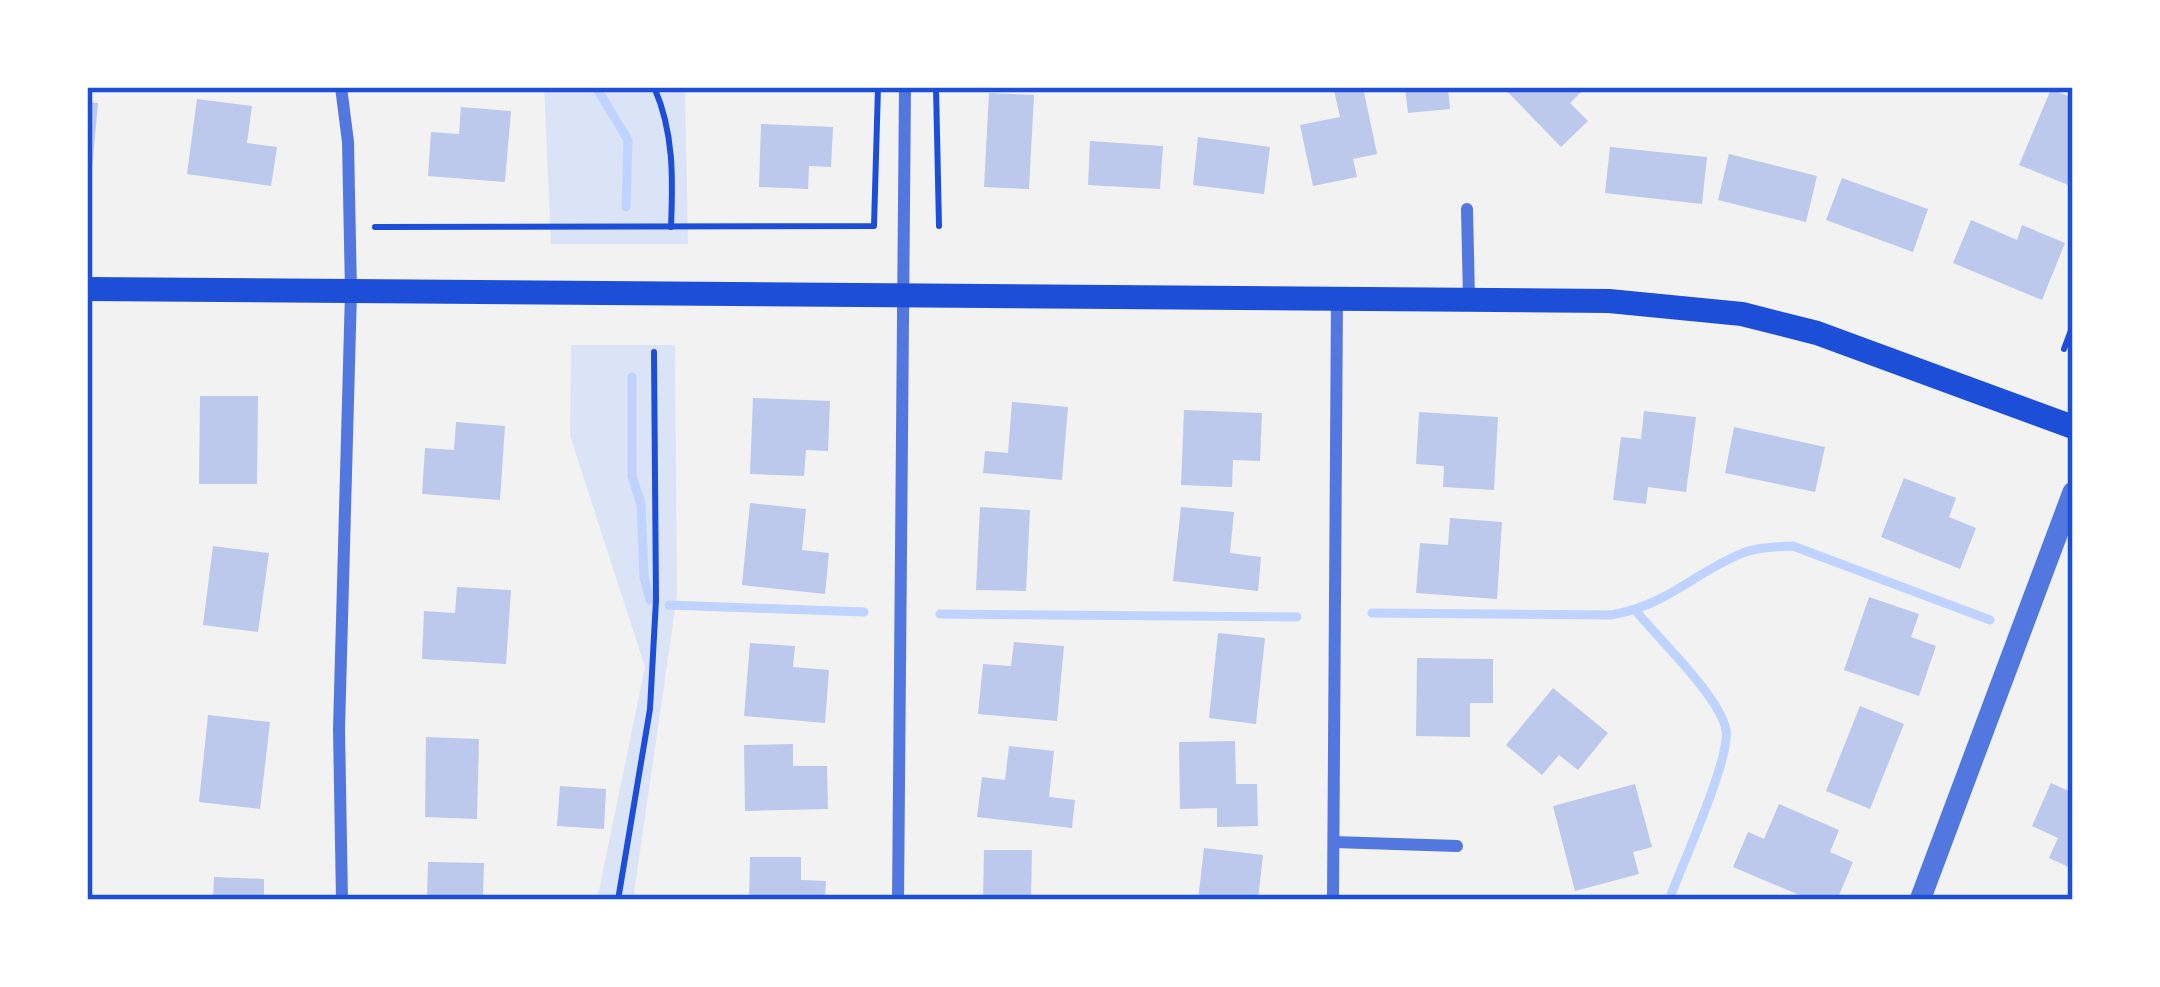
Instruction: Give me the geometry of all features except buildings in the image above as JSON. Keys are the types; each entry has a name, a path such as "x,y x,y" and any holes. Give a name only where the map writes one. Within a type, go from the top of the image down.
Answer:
{"main road":[{"path":"87,289 1609,301 1742,314 1867,349 2073,427"}],"street":[{"path":"341,87 348,142 351,292 340,729 342,900"},
{"path":"898,900 904,87"},
{"path":"1467,209 1469,299"},
{"path":"1333,900 1336,297"},
{"path":"1920,900 2073,492"},
{"path":"1334,842 1457,846"}],"path":[{"path":"654,87 667,117 673,176 671,227"},
{"path":"375,227 874,226 878,87"},
{"path":"936,87 939,226"},
{"path":"2064,349 2073,325"},
{"path":"618,900 650,709 656,600 654,352"}],"shaded area":[{"path":"544,87 685,87 688,244 551,244"},
{"path":"571,345 675,345 677,596 633,900 597,900 645,667 570,436"}],"waterway":[{"path":"596,87 628,140 626,207"},
{"path":"632,377 632,476 641,504 644,577 650,600"},
{"path":"1372,613 1611,615 1663,597 1745,552 1793,546 1990,620"},
{"path":"669,605 864,612"},
{"path":"1635,610 1701,685 1726,730 1721,764 1669,900"},
{"path":"940,614 1297,617"}]}
